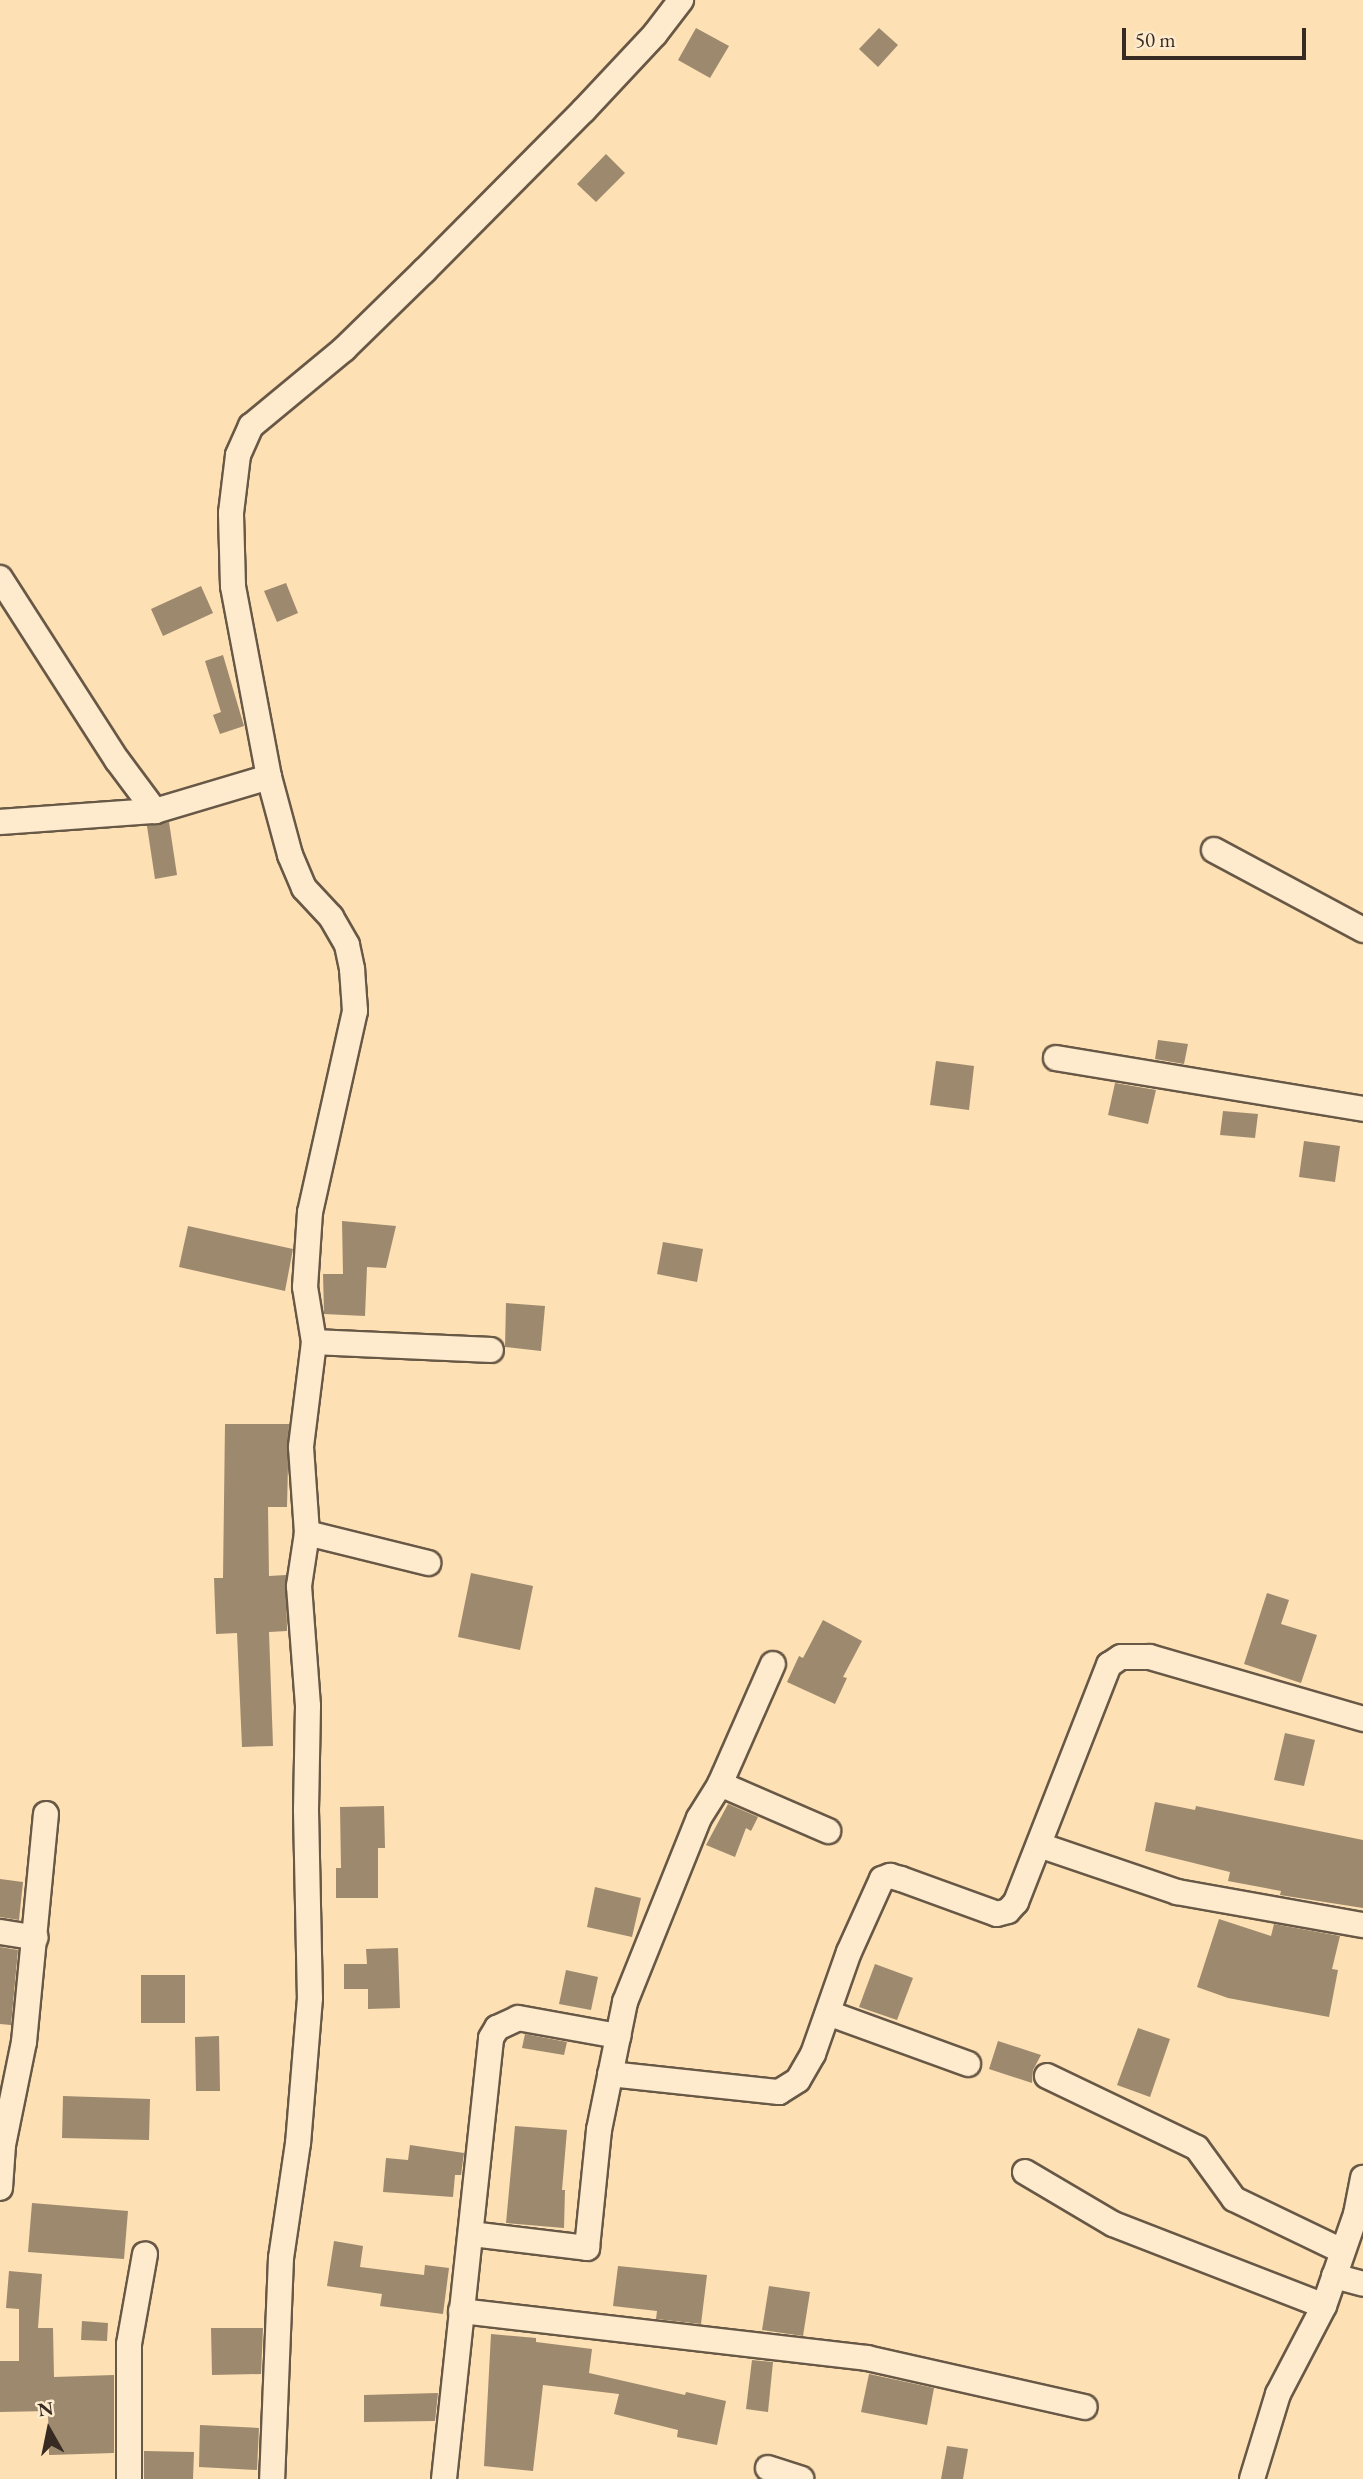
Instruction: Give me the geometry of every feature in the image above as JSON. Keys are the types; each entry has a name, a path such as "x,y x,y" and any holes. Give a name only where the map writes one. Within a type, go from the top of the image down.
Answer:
{"street":[{"path":"272,2479 281,2258 298,2143 310,1998 306,1810 308,1706 299,1586 307,1533 302,1447 314,1342 305,1287 310,1212 355,1011 352,969 346,945 331,917 304,888 290,855 269,777 233,586 231,513 238,455 251,426 344,349 424,271 583,111 655,34 681,0"},
{"path":"0,578 117,760 155,811"},
{"path":"0,822 155,811 269,777"},
{"path":"1214,850 1363,930"},
{"path":"1056,1058 1363,1109"},
{"path":"314,1342 491,1350"},
{"path":"307,1533 428,1563"},
{"path":"610,2074 779,2092 798,2080 813,2054 849,1952 882,1879 890,1876 901,1879 998,1914 1008,1911 1016,1902 1040,1845 1110,1665 1121,1657 1150,1657 1363,1719"},
{"path":"472,2234 587,2248 599,2130 625,2002 699,1818 720,1784 773,1664"},
{"path":"720,1784 828,1831"},
{"path":"0,2188 1,2145 24,2042 46,1814"},
{"path":"1040,1845 1177,1892 1363,1925"},
{"path":"0,1932 36,1938"},
{"path":"828,2013 968,2064"},
{"path":"444,2479 491,2038 497,2028 518,2018 618,2036"},
{"path":"1048,2076 1198,2148 1234,2199 1342,2251"},
{"path":"1025,2172 1113,2224 1324,2306"},
{"path":"1252,2479 1278,2394 1324,2306 1356,2214 1363,2178"},
{"path":"129,2479 129,2344 145,2254"},
{"path":"1334,2276 1363,2284"},
{"path":"461,2311 867,2358 1085,2407"},
{"path":"768,2468 801,2479"}],"building":[{"path":"696,28 729,46 710,78 678,60"},
{"path":"879,28 898,45 878,67 859,49"},
{"path":"606,154 625,173 596,202 577,184"},
{"path":"286,583 298,613 277,622 264,591"},
{"path":"201,586 213,613 163,636 151,609"},
{"path":"223,655 244,726 220,734 213,715 221,712 205,661"},
{"path":"169,822 177,875 155,879 147,826"},
{"path":"1158,1040 1188,1044 1184,1064 1155,1059"},
{"path":"936,1061 974,1066 969,1110 930,1105"},
{"path":"1115,1083 1156,1090 1148,1124 1108,1115"},
{"path":"1223,1111 1258,1114 1255,1138 1220,1135"},
{"path":"1304,1141 1340,1146 1335,1182 1299,1177"},
{"path":"342,1221 396,1226 386,1268 367,1267 365,1316 324,1314 323,1274 343,1274"},
{"path":"188,1226 293,1249 285,1291 179,1267"},
{"path":"663,1242 703,1249 697,1282 657,1274"},
{"path":"506,1303 545,1306 541,1351 505,1347"},
{"path":"225,1424 289,1424 287,1507 268,1507 269,1576 286,1575 287,1631 269,1632 273,1746 242,1747 237,1633 216,1634 214,1578 223,1578"},
{"path":"471,1573 533,1586 520,1650 458,1637"},
{"path":"1267,1593 1289,1600 1281,1624 1317,1635 1301,1683 1244,1664"},
{"path":"823,1620 862,1641 843,1677 847,1678 835,1704 787,1682 799,1656 803,1658"},
{"path":"1285,1733 1315,1740 1304,1786 1274,1780"},
{"path":"1155,1802 1195,1810 1196,1806 1363,1840 1363,1908 1280,1895 1281,1891 1228,1881 1230,1872 1145,1851"},
{"path":"728,1804 758,1817 751,1831 746,1828 735,1857 706,1845"},
{"path":"384,1806 385,1848 378,1848 378,1898 336,1898 336,1868 341,1868 340,1807"},
{"path":"0,1879 23,1882 19,1920 0,1917"},
{"path":"595,1887 641,1898 632,1937 587,1927"},
{"path":"1219,1919 1271,1936 1274,1924 1340,1936 1332,1969 1338,1970 1329,2017 1228,1998 1197,1987"},
{"path":"0,1947 18,1950 11,2025 0,2024"},
{"path":"398,1948 400,2008 368,2009 368,1989 344,1989 344,1964 367,1964 366,1949"},
{"path":"875,1964 913,1978 897,2020 859,2007"},
{"path":"566,1970 598,1977 591,2010 559,2004"},
{"path":"141,1975 185,1975 185,2023 141,2023"},
{"path":"1138,2028 1170,2039 1150,2097 1117,2085"},
{"path":"525,2034 567,2042 564,2055 522,2048"},
{"path":"219,2036 220,2091 196,2091 195,2037"},
{"path":"998,2041 1041,2055 1033,2070 1032,2083 989,2069"},
{"path":"63,2096 150,2099 149,2140 62,2138"},
{"path":"515,2126 567,2130 562,2190 565,2190 564,2228 506,2223"},
{"path":"410,2145 464,2153 461,2175 455,2175 453,2197 383,2192 386,2158 408,2160"},
{"path":"32,2203 128,2211 124,2259 28,2252"},
{"path":"334,2241 363,2246 360,2267 424,2275 425,2265 449,2268 443,2314 380,2306 382,2294 327,2286"},
{"path":"618,2266 707,2275 701,2324 656,2319 657,2311 613,2306"},
{"path":"9,2271 42,2274 38,2328 53,2328 54,2377 114,2375 114,2453 49,2455 48,2411 0,2412 0,2361 19,2361 19,2309 6,2308"},
{"path":"769,2286 810,2292 803,2336 762,2330"},
{"path":"82,2321 108,2323 107,2341 81,2340"},
{"path":"211,2328 263,2328 261,2374 212,2375"},
{"path":"491,2334 536,2338 536,2342 592,2349 589,2373 685,2395 686,2392 726,2401 717,2445 677,2437 678,2430 614,2414 619,2394 543,2385 533,2471 484,2466"},
{"path":"752,2360 773,2362 768,2412 746,2409"},
{"path":"869,2374 934,2388 927,2425 861,2412"},
{"path":"438,2393 435,2421 364,2422 364,2395"},
{"path":"200,2425 259,2428 257,2470 199,2467"},
{"path":"947,2446 968,2449 963,2479 941,2479"},
{"path":"144,2451 194,2452 193,2479 144,2479"}]}
